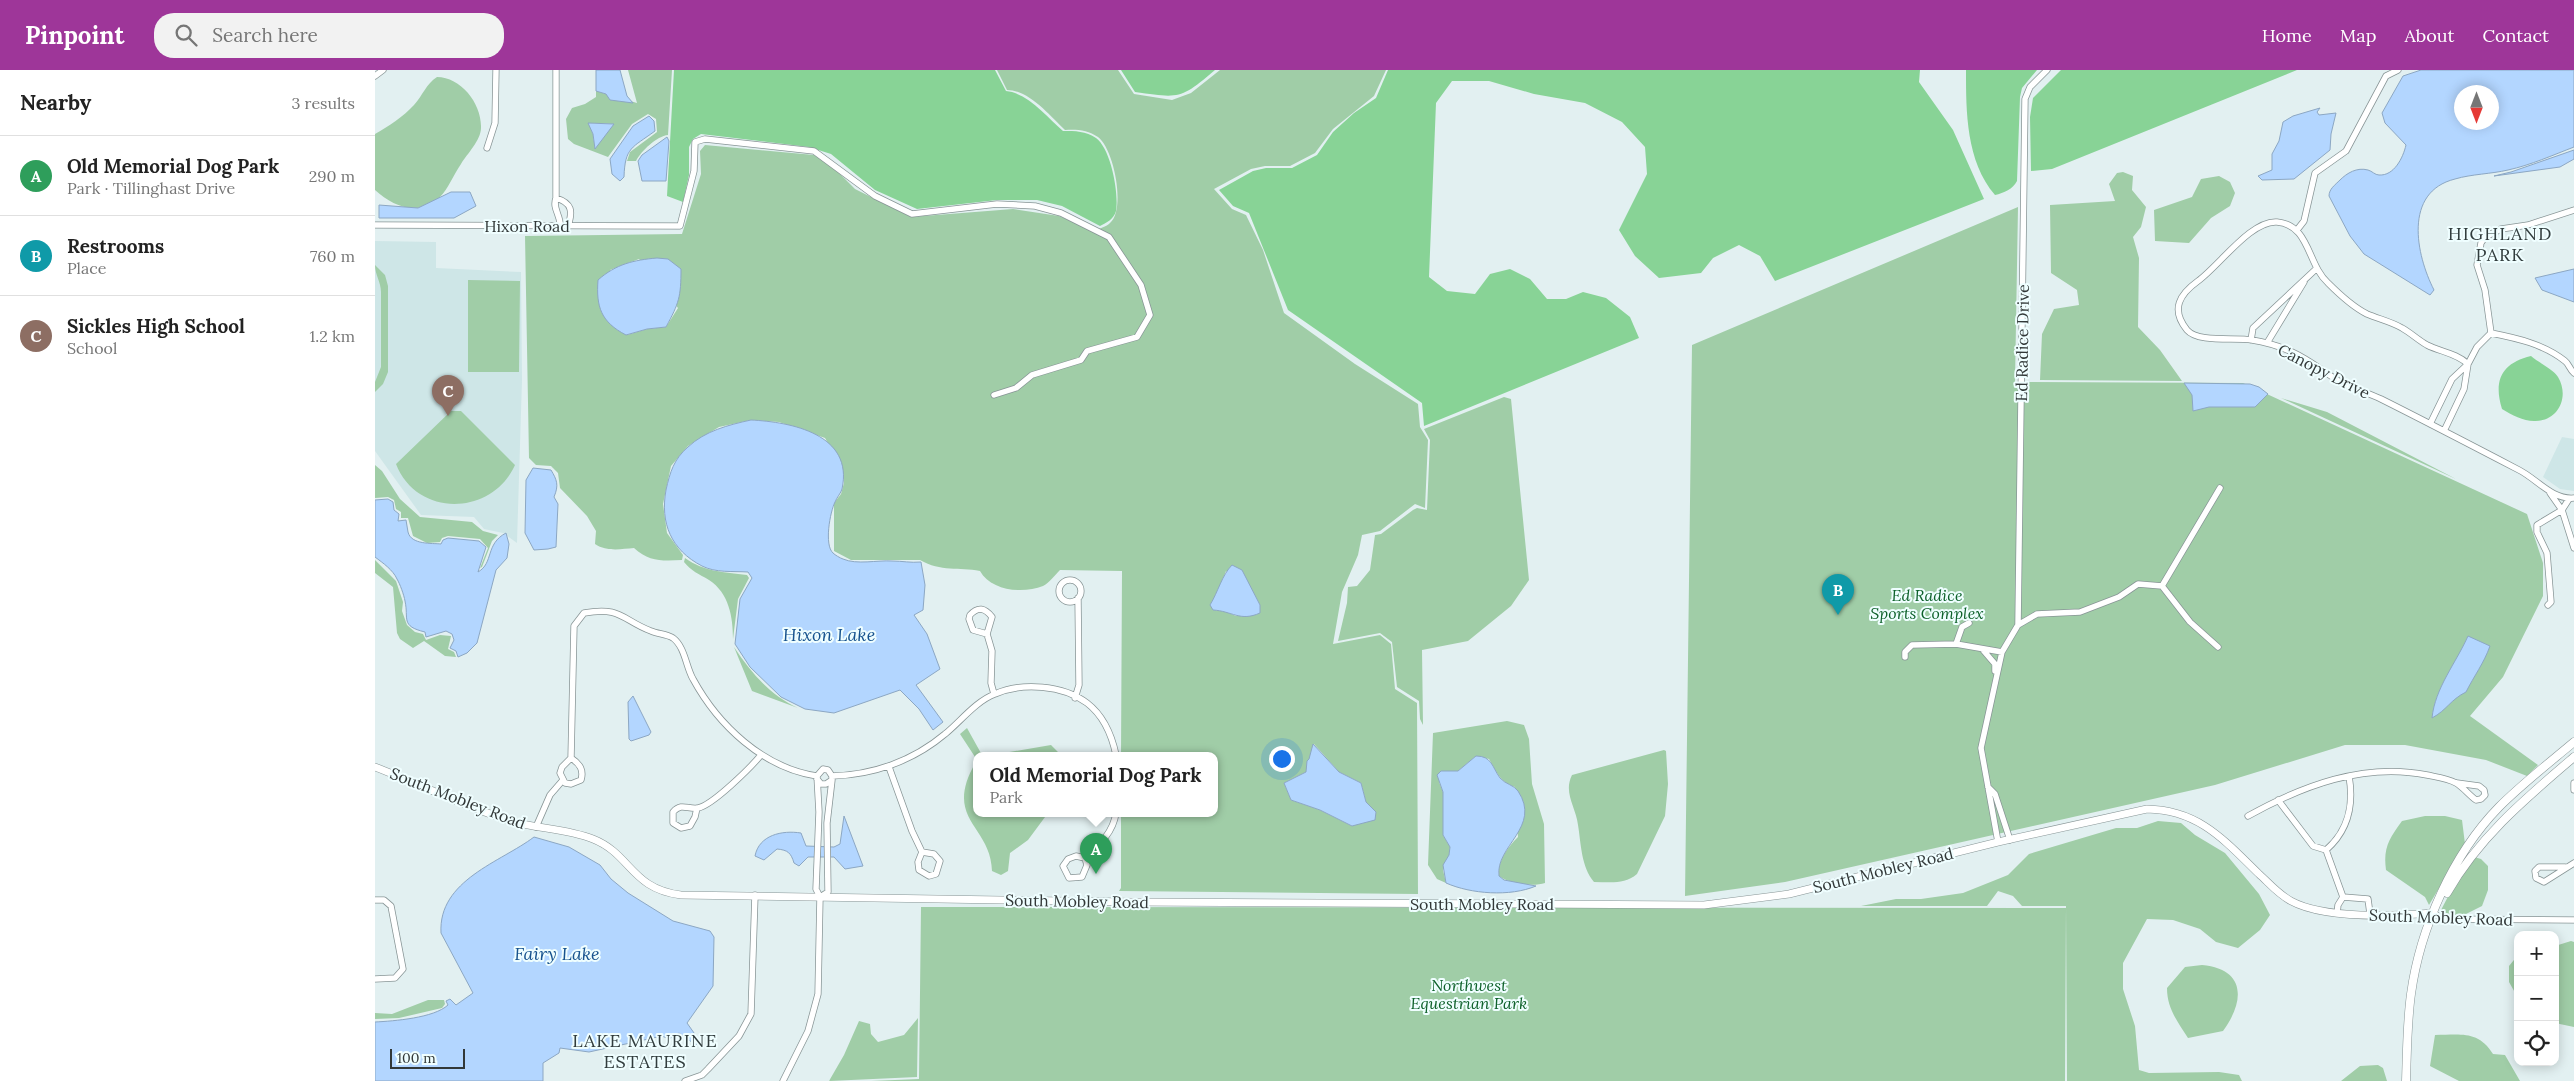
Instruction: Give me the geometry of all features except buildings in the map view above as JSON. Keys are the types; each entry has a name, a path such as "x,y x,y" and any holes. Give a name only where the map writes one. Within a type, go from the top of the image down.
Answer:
{"main road":[{"path":"2406,1081 2411,992 2419,956 2433,913 2445,885 2462,854 2486,822 2574,742"},
{"path":"2433,913 2472,854 2503,819 2574,757"},
{"path":"2538,773 2546,781"}],"street":[{"path":"375,76 383,70"},
{"path":"487,148 495,124 495,70"},
{"path":"555,70 556,198 554,208 560,219 560,226"},
{"name":"Ed Radice Drive","path":"1998,842 1981,748 2002,652 2018,625 2025,99 2031,87 2047,70"},
{"path":"2398,70 2386,76 2346,151 2315,173 2304,221 2297,230 2307,246 2316,269 2329,285 2365,313 2402,327 2428,345 2455,354 2468,364"},
{"name":"Hixon Road","path":"375,225 680,226 694,171 695,142 705,138 814,151 875,196 912,214 997,204 1035,206 1061,213 1109,237 1141,285 1150,315 1137,337 1087,351 1081,360 1032,375 1016,388 994,395"},
{"path":"556,198 563,200 571,207 571,215 567,226"},
{"path":"2491,333 2485,290 2477,265 2481,243 2485,237 2501,229 2529,225 2574,210"},
{"name":"Canopy Drive","path":"2297,230 2277,222 2255,227 2215,266 2187,288 2179,300 2180,317 2187,329 2193,335 2201,338 2251,340 2267,343 2293,352 2340,382 2377,397 2529,475 2549,491 2562,510 2574,548"},
{"path":"2251,340 2253,328 2316,269"},
{"path":"2267,343 2305,281"},
{"path":"2491,333 2526,341 2545,348 2567,362 2574,373"},
{"path":"2429,424 2452,378 2468,364 2477,347 2491,333"},
{"path":"2567,362 2574,361"},
{"path":"2444,431 2467,381 2468,364"},
{"path":"2162,586 2220,488"},
{"name":"Canopy Drive","path":"2549,491 2572,499"},
{"path":"2548,605 2551,602 2547,554 2537,532 2537,525 2562,510 2572,499"},
{"path":"2018,625 2037,614 2080,612 2119,596 2138,584 2162,586 2190,622 2218,647"},
{"path":"1075,698 1079,685 1078,598"},
{"path":"987,634 973,630 970,625 970,615 977,609 988,612 992,617 987,634 992,651 991,683 994,694"},
{"path":"571,758 562,767 560,773 563,780 571,784 581,780 582,771 571,758 574,626 584,613 593,612 618,612 652,632 673,638 681,650 691,677 713,710 729,728 761,755 785,767 817,778 823,784 832,778 889,767 921,751 944,735 994,694 1027,686 1058,691 1086,703 1102,719 1112,738 1115,752"},
{"path":"1956,644 1962,627 1969,623"},
{"path":"1905,657 1905,652 1912,645 1956,644 2002,652"},
{"path":"1982,648 1989,654 1995,664 1995,678"},
{"path":"697,808 682,805 677,807 673,812 673,823 681,828 690,826 697,808 743,775 761,755"},
{"name":"South Mobley Road","path":"375,767 507,820 594,840 610,848 642,881 656,890 681,895 1704,906 1789,894 1998,842 2134,811 2164,810 2184,814 2210,829 2290,900 2303,907 2337,913 2433,913 2444,919 2574,920"},
{"path":"889,767 912,831 922,852 918,862 919,870 929,876 936,874 940,861 934,854 922,852"},
{"path":"783,1081 814,1015 820,974 820,897 816,889 816,841 819,812 817,778 821,770 826,769 832,778 827,840 828,892 820,897"},
{"path":"2248,816 2278,800 2335,778 2399,771 2443,778 2457,783"},
{"path":"2326,850 2339,839 2347,818 2353,798 2349,776"},
{"path":"536,827 550,795 563,780"},
{"path":"2574,783 2574,790"},
{"path":"1988,787 1995,794 2010,840"},
{"path":"2278,800 2313,846 2326,850"},
{"path":"1085,858 1103,842 1111,829 1115,817"},
{"path":"2326,850 2343,897"},
{"path":"816,852 827,853"},
{"path":"1076,856 1085,858 1087,865 1082,877 1069,878 1063,866 1068,859 1076,856"},
{"path":"2565,867 2539,867 2535,871 2536,878 2544,882 2574,863"},
{"path":"685,1081 702,1075 708,1069 739,1036 751,1014 755,895"},
{"path":"2337,913 2339,901 2343,897"},
{"path":"2343,897 2368,899 2370,914"},
{"path":"375,900 384,900 391,906 403,969 395,978 375,979"}],"shaded area":[{"path":"375,241 436,242 436,268 521,272 522,380 517,543 503,533 484,529 474,517 421,515 375,451"},
{"path":"2562,437 2574,439 2574,491 2560,489 2543,477"}],"green space":[{"path":"628,70 672,70 668,135 659,138 650,145 636,161 627,161 630,152 657,132 656,119 648,114 632,124 608,157 574,144 568,139 566,119 572,108 585,104 596,97 596,91 637,103","holes":["589,124 613,124 595,148"]},
{"path":"674,70 995,70 1006,91 1022,96 1063,131 1076,131 1096,138 1110,161 1115,183 1116,211 1112,218 1100,226 1062,206 1037,200 997,200 917,209 875,190 831,154 809,147 701,134 693,139 689,147 689,175 683,202 667,196"},
{"path":"997,70 1118,70 1134,94 1172,100 1191,93 1220,70 1386,70 1374,96 1333,129 1315,153 1290,166 1265,166 1251,169 1214,189 1232,209 1246,215 1263,250 1284,313 1355,364 1418,404 1420,427 1428,440 1425,508 1415,504 1380,531 1362,535 1358,555 1342,592 1333,644 1380,635 1391,644 1395,689 1417,703 1418,894 1119,891 1121,888 1121,817 1218,817 1218,752 1121,752 1122,571 1060,570 1043,586 1017,590 999,587 985,578 980,571 943,568 920,560 851,560 834,551 834,503 841,494 844,483 842,468 825,438 779,422 751,420 719,427 688,446 671,466 663,504 667,533 683,555 682,560 657,560 645,556 634,548 609,549 595,544 596,531 587,516 560,488 558,473 551,466 536,465 529,458 525,236 682,234 701,174 700,151 705,145 814,155 832,166 855,189 911,217 1013,209 1059,216 1093,231 1110,223 1115,216 1117,205 1116,179 1104,144 1098,137 1086,131 1065,130 1031,99 1015,91 1007,90","holes":["639,259 678,308 666,327 647,329 627,335 610,270","1226,571 1253,592 1260,605 1236,616 1210,605 1219,590","1314,744 1339,772 1361,783 1366,802 1376,812 1352,826 1320,810 1291,800 1284,783 1306,772"]},
{"path":"1121,70 1215,70 1186,92 1170,96 1135,92"},
{"path":"1388,70 1920,70 1919,82 1953,130 1984,199 1775,281 1760,256 1739,245 1713,258 1701,273 1659,278 1635,256 1619,230 1647,174 1645,147 1622,122 1585,103 1534,94 1489,81 1452,81 1436,103 1429,277 1447,291 1475,294 1490,274 1510,269 1530,279 1547,299 1566,299 1583,292 1606,298 1630,317 1639,338 1424,426 1422,403 1288,310 1249,213 1233,206 1219,190 1253,171 1266,168 1292,168 1317,155 1333,132 1354,113 1376,98"},
{"path":"1966,70 2037,70 2022,88 2020,97 2017,181 2008,190 1995,195 1985,182 1973,152 1966,102"},
{"path":"2061,70 2297,70 2052,169 2031,171 2030,117 2033,98"},
{"path":"437,77 446,78 462,87 474,101 480,119 480,133 440,197 423,207 415,208 398,205 375,190 375,134 396,121 410,109"},
{"path":"2123,172 2133,176 2132,190 2146,207 2141,227 2133,237 2139,258 2138,327 2160,350 2182,381 2040,380 2042,334 2054,309 2079,305 2077,290 2051,273 2050,205 2115,201 2109,184 2117,173"},
{"path":"2219,176 2230,182 2235,193 2230,206 2211,218 2189,243 2155,241 2154,210 2192,197 2201,179"},
{"name":"Ed Radice Sports Complex","path":"2018,207 2015,382 2243,383 2527,514 2543,563 2543,596 2503,677 2470,716 2538,765 2527,776 2486,760 2405,745 2345,745 2215,785 1785,882 1685,896 1692,345"},
{"path":"375,265 385,275 388,286 388,372 383,384 375,392 375,382 381,367 381,292"},
{"path":"468,280 520,281 519,372 468,372"},
{"path":"2531,356 2556,374 2563,392 2562,400 2555,413 2550,417 2534,421 2522,419 2502,409 2499,399 2502,374 2513,363"},
{"path":"1504,397 1511,399 1529,580 1511,606 1468,641 1422,650 1423,725 1420,719 1419,701 1397,687 1392,642 1380,633 1338,641 1347,603 1348,587 1357,586 1370,570 1375,535 1381,534 1417,508 1427,510 1430,440 1424,429"},
{"path":"2281,398 2327,412 2456,479"},
{"path":"451,411 461,411 515,465 504,482 490,494 473,501 455,504 437,501 420,494 406,482 396,464"},
{"path":"375,465 382,471 400,499 420,517 472,522 483,531 498,535 492,541 482,567 480,568 488,548 480,539 448,536 442,538 440,542 427,543 413,536 408,518 401,518 401,512 396,509 394,500 388,497 375,498"},
{"path":"685,558 707,569 747,575 749,578 738,599 733,639 731,614 721,592 716,585 692,570 684,562"},
{"path":"375,560 396,581 403,602 402,611 407,625 415,632 423,634 426,640 440,635 451,636 448,649 454,652 456,657 445,656 424,641 413,648 400,639 397,633 393,587 375,573"},
{"path":"734,647 747,666 770,690 798,708 752,691"},
{"path":"1507,721 1524,725 1529,739 1532,784 1544,824 1545,883 1534,885 1522,884 1499,876 1501,860 1518,837 1515,787 1502,780 1489,759 1476,756 1458,771 1447,772 1439,782 1443,792 1443,835 1450,847 1443,870 1446,883 1437,879 1428,865 1433,733"},
{"path":"967,728 980,752 973,752 973,754 960,734"},
{"path":"1051,745 1058,752 1010,752"},
{"path":"1666,751 1668,784 1665,816 1637,874 1632,878 1622,881 1594,882 1584,862 1577,818 1569,794 1572,775"},
{"path":"973,768 973,817 1045,817 1028,840 1010,853 1008,871 1001,875 992,871 990,855 966,809 964,796 967,780"},
{"path":"2425,816 2445,816 2462,820 2465,844 2429,905 2425,897 2386,870 2385,862 2388,844 2402,821"},
{"path":"2158,821 2181,823 2195,835 2225,853 2259,894 2270,915 2260,930 2238,948 2216,942 2200,929 2173,920 2147,919 2123,963 2123,989 2135,1026 2139,1070 2149,1073 2219,1072 2239,1075 2242,1081 2067,1081 2066,906 2022,906 2013,896 1998,891 1987,906 1861,906 1896,899 1921,899 1963,893 2008,875 2029,854 2116,828 2137,828"},
{"path":"2474,857 2481,859 2488,866 2488,890 2482,906 2466,914 2443,916 2441,910 2452,889"},
{"name":"Northwest Equestrian Park","path":"921,907 2066,908 2065,1081 871,1081 919,1079"},
{"path":"2571,941 2574,942 2574,1027 2559,1024 2559,945"},
{"path":"2514,960 2514,991 2509,982 2509,966"},
{"path":"2202,965 2227,973 2234,980 2238,998 2230,1020 2223,1031 2188,1038 2171,1008 2167,988 2185,967"},
{"path":"428,1000 444,1000 445,1004 442,1008 399,1018 375,1019 375,1013 392,1014"},
{"path":"918,1018 917,1077 829,1081 844,1055 859,1021 870,1024 871,1034 878,1042 904,1035"},
{"path":"2435,1035 2475,1037 2487,1046 2493,1054 2505,1055 2520,1081 2459,1081 2430,1066"},
{"path":"2378,1065 2383,1068 2387,1081 2341,1081 2360,1066"}],"water":[{"path":"596,70 620,70 627,96 633,103 610,100 606,94 596,91"},
{"path":"2421,70 2574,70 2574,147 2517,168 2455,179 2438,186 2427,197 2421,211 2418,226 2422,260 2434,290 2430,295 2364,254 2350,236 2329,196 2333,187 2349,173 2364,169 2378,175 2384,175 2397,165 2406,145 2385,123 2382,113 2403,76"},
{"path":"2320,108 2317,112 2319,115 2336,113 2331,134 2330,150 2294,179 2262,180 2258,176 2272,170 2272,154 2279,141 2283,122 2293,116"},
{"path":"649,116 654,121 655,131 631,149 626,160 624,177 620,181 612,174 610,159 633,126"},
{"path":"588,123 614,124 595,149 593,134"},
{"path":"667,137 669,141 666,181 642,181 638,161 642,155"},
{"path":"2574,150 2574,159 2560,167 2494,176 2511,172"},
{"path":"451,192 470,192 476,206 454,218 379,218 379,205 418,208"},
{"path":"657,258 668,259 681,269 680,293 676,305 666,327 647,329 626,335 611,325 602,313 598,298 598,280 612,270 626,264"},
{"path":"2574,269 2574,302 2542,290 2535,278"},
{"path":"2184,383 2250,384 2259,387 2268,394 2255,407 2209,407 2193,411 2192,395"},
{"name":"Hixon Lake","path":"751,420 767,421 801,428 829,444 838,455 843,470 842,489 833,507 828,536 830,549 834,554 842,559 854,562 921,562 925,585 923,610 914,615 927,634 940,669 916,685 943,722 933,730 919,709 900,690 834,713 805,709 781,697 750,667 735,644 740,599 752,578 748,572 707,568 691,559 675,544 667,524 665,502 669,477 676,461 695,441 709,433"},
{"path":"533,468 551,470 557,483 554,497 558,504 556,547 548,549 534,550 525,533 526,480"},
{"path":"388,499 393,502 394,510 399,514 398,521 406,520 410,536 417,541 441,544 443,540 448,538 479,541 486,547 478,572 486,564 495,542 506,533 509,544 507,558 496,570 477,643 467,653 458,657 456,651 450,648 454,640 452,634 446,631 426,637 425,632 412,627 407,621 406,607 398,581 390,570 375,557 375,500"},
{"path":"1232,565 1242,570 1260,605 1260,613 1241,616 1213,610 1210,605 1225,574"},
{"path":"2468,636 2490,646 2488,652 2466,692 2432,718 2437,696"},
{"path":"633,696 651,732 649,735 631,741 629,739 628,702"},
{"path":"1313,744 1339,772 1361,783 1366,802 1376,812 1375,820 1352,826 1320,810 1291,800 1284,783 1306,772 1307,761"},
{"path":"1476,756 1489,760 1500,778 1518,791 1524,804 1525,815 1516,836 1504,855 1500,865 1499,876 1504,880 1536,886 1514,892 1491,893 1467,890 1446,883 1443,865 1449,855 1450,847 1443,835 1443,792 1437,775 1441,771 1458,771"},
{"path":"844,816 863,866 845,869 834,857 808,857 799,866 794,863 789,853 777,849 764,860 755,856 757,849 766,839 786,832 801,833 806,846 834,847 840,844"},
{"name":"Fairy Lake","path":"534,837 569,847 600,865 611,879 628,893 673,921 710,931 714,937 713,986 687,1023 699,1040 696,1045 679,1033 669,1039 662,1036 589,1052 560,1048 559,1053 543,1063 543,1081 375,1081 375,1022 424,1016 442,1009 448,1005 446,1001 450,999 456,1005 473,993 441,933 443,915 450,899 460,886 474,875"}],"place":[{"name":"Sickles High School","path":"448,416"},
{"name":"Restrooms","path":"1838,615"},
{"name":"Old Memorial Dog Park","path":"1096,874"}],"district":[{"name":"HIGHLAND PARK","path":"2500,244"},
{"name":"LAKE MAURINE ESTATES","path":"645,1051"}]}
